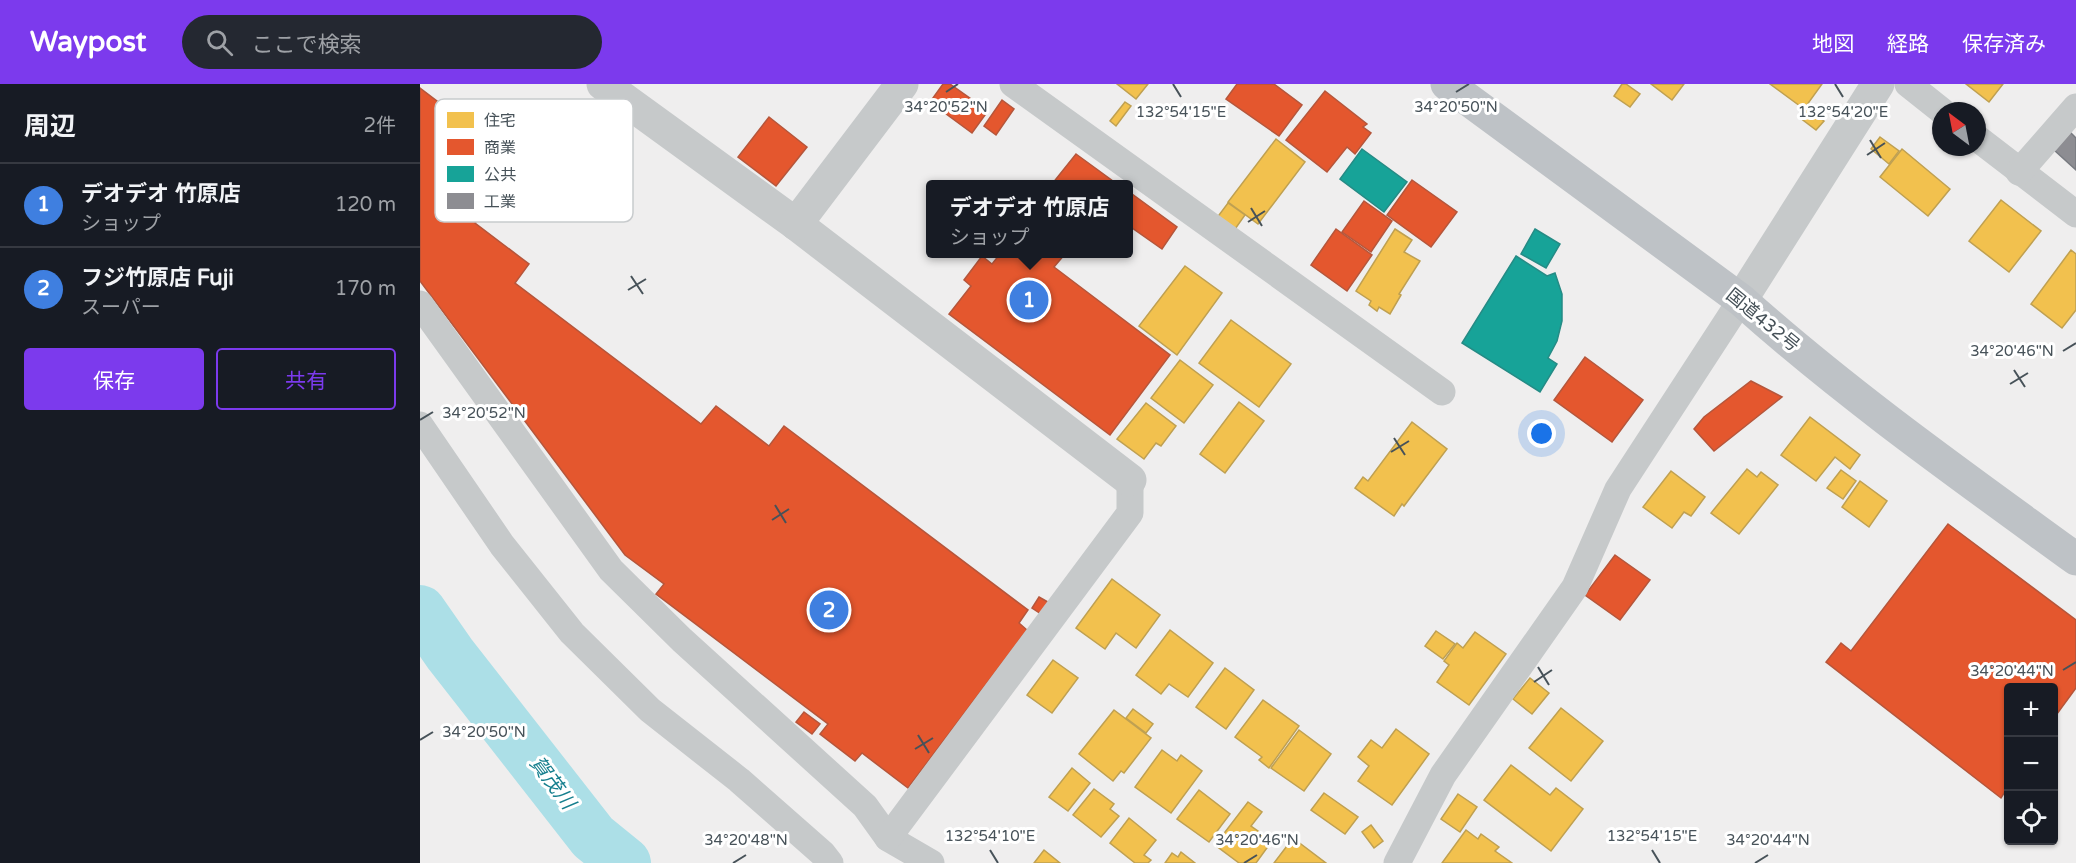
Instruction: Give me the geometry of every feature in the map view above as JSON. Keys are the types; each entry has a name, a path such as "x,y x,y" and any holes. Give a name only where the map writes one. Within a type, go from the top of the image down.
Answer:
{"highway":[{"name":"国道432号","path":"1447,84 1741,300 1775,331 1932,453 2076,559"}],"street":[{"path":"603,84 624,99"},
{"path":"796,224 902,84"},
{"path":"1013,84 1442,392"},
{"path":"1397,863 1443,776 1575,586 1618,489 1878,84"},
{"path":"1908,84 1932,103"},
{"path":"633,106 796,224 1130,480 1130,513 888,838"},
{"path":"2019,172 2076,107"},
{"path":"1986,145 2076,214"},
{"path":"420,304 611,570 682,640 865,806 888,838 931,863"},
{"path":"420,425 502,545 572,633 650,710 740,780 823,854 830,863"}],"building: 住宅":[{"path":"1117,84 1148,84 1136,99"},
{"path":"1622,84 1626,84 1640,94 1630,107 1614,96"},
{"path":"1651,84 1684,84 1672,100"},
{"path":"1770,84 1822,84 1804,109"},
{"path":"1966,84 2003,84 1989,102"},
{"path":"1125,102 1131,106 1116,126 1110,121"},
{"path":"1806,108 1824,121 1816,130 1799,117"},
{"path":"1880,137 1899,151 1889,164 1871,149"},
{"path":"1276,139 1305,162 1258,224 1228,202"},
{"path":"1902,149 1950,189 1928,216 1880,177"},
{"path":"2001,200 2041,231 2009,272 1969,241"},
{"path":"1228,203 1245,215 1233,232 1216,219"},
{"path":"1395,229 1412,240 1404,252 1420,261 1399,294 1401,295 1390,314 1379,307 1377,311 1369,305 1371,301 1356,291"},
{"path":"2071,250 2076,254 2076,310 2062,328 2031,304"},
{"path":"1185,266 1222,293 1177,355 1139,326"},
{"path":"1231,320 1291,364 1259,407 1199,363"},
{"path":"1180,360 1213,385 1184,423 1151,398"},
{"path":"1239,402 1264,421 1225,473 1200,454"},
{"path":"1146,403 1176,426 1161,446 1156,443 1144,459 1117,439"},
{"path":"1810,417 1860,455 1850,469 1835,457 1816,481 1781,455"},
{"path":"1412,422 1447,449 1394,516 1355,488 1363,477 1368,481"},
{"path":"1747,469 1757,477 1761,472 1778,485 1739,534 1711,513"},
{"path":"1841,470 1856,481 1843,499 1827,488"},
{"path":"1671,471 1705,497 1691,516 1684,512 1672,528 1643,507"},
{"path":"1860,481 1887,501 1869,527 1842,507"},
{"path":"1112,579 1160,615 1136,648 1116,633 1105,649 1076,628"},
{"path":"1170,630 1213,663 1188,697 1169,684 1161,694 1136,675"},
{"path":"1436,631 1455,644 1443,659 1425,646"},
{"path":"1475,632 1506,654 1469,705 1437,682 1449,665 1444,661 1457,643 1463,648"},
{"path":"1053,660 1078,678 1052,713 1027,695"},
{"path":"1225,668 1254,690 1226,729 1196,707"},
{"path":"1530,678 1549,693 1532,714 1513,699"},
{"path":"1263,700 1299,726 1269,768 1259,760 1262,757 1235,737"},
{"path":"1561,708 1603,741 1571,781 1529,748"},
{"path":"1133,709 1153,724 1146,733 1126,718"},
{"path":"1114,710 1151,738 1124,773 1121,771 1113,781 1079,754"},
{"path":"1396,729 1429,754 1392,805 1358,781 1369,766 1358,757 1371,740 1382,748"},
{"path":"1299,730 1331,754 1304,791 1271,768"},
{"path":"1162,750 1177,761 1181,755 1202,771 1171,813 1135,787"},
{"path":"1511,765 1550,795 1556,788 1583,809 1551,851 1484,800"},
{"path":"1072,768 1090,783 1068,811 1049,797"},
{"path":"1094,789 1114,804 1110,809 1119,816 1101,837 1073,815"},
{"path":"1199,790 1230,814 1209,842 1177,819"},
{"path":"1324,793 1358,817 1345,834 1311,810"},
{"path":"1458,794 1477,807 1460,832 1441,819"},
{"path":"1248,802 1262,812 1251,826 1272,841 1256,863 1239,863 1215,845"},
{"path":"1129,818 1156,840 1144,855 1151,860 1148,863 1135,863 1110,843"},
{"path":"1371,825 1383,841 1374,848 1362,832"},
{"path":"1466,830 1478,839 1481,834 1499,847 1495,851 1512,863 1442,863"},
{"path":"1293,838 1326,863 1274,863"},
{"path":"1044,850 1060,863 1034,863"},
{"path":"1181,852 1195,863 1165,863 1172,853 1178,857"}],"building: 商業":[{"path":"943,84 950,84 988,111 972,133 930,102"},
{"path":"1237,84 1274,84 1302,105 1279,136 1226,99"},
{"path":"420,88 435,99 435,222 476,222 529,264 515,283 701,424 716,406 769,446 784,426 1028,610 1019,623 1027,630 908,788 862,753 855,761 820,734 828,724 656,594 664,584 625,555 420,281"},
{"path":"1325,91 1367,124 1363,127 1371,133 1355,154 1347,147 1327,172 1286,140"},
{"path":"1002,100 1014,109 996,135 984,126"},
{"path":"769,117 807,147 776,186 738,157"},
{"path":"1076,154 1112,180 1055,180"},
{"path":"1412,180 1457,212 1431,247 1387,215"},
{"path":"1133,195 1177,227 1162,249 1133,229"},
{"path":"1364,201 1392,221 1371,252 1342,232"},
{"path":"1336,229 1372,255 1347,291 1311,265"},
{"path":"980,258 984,258 992,264 997,258 1062,258 1054,267 1170,355 1110,435 949,314 971,286 964,280"},
{"path":"1585,357 1643,400 1612,442 1554,400"},
{"path":"1751,381 1782,397 1714,451 1694,429 1704,417"},
{"path":"1948,524 2076,620 2076,688 2058,713 2058,683 2004,683 2004,793 2001,798 1826,662 1841,643 1851,651"},
{"path":"1615,555 1650,580 1620,620 1585,595"},
{"path":"1039,597 1048,602 1041,614 1032,608"},
{"path":"804,712 820,724 812,734 796,722"}],"building: 公共":[{"path":"1362,149 1407,182 1384,212 1340,179"},
{"path":"1535,229 1560,244 1546,268 1521,254"},
{"path":"1516,256 1547,276 1555,273 1562,294 1562,321 1557,341 1548,358 1557,364 1540,392 1462,343"}],"building: 工業":[{"path":"2070,132 2076,138 2076,170 2054,150"}],"waterway":[{"name":"賀茂川","path":"420,611 450,654 593,837 625,863"}],"place":[{"name":"デオデオ 竹原店","path":"1029,300"},
{"name":"フジ竹原店 Fuji","path":"829,610"}]}
